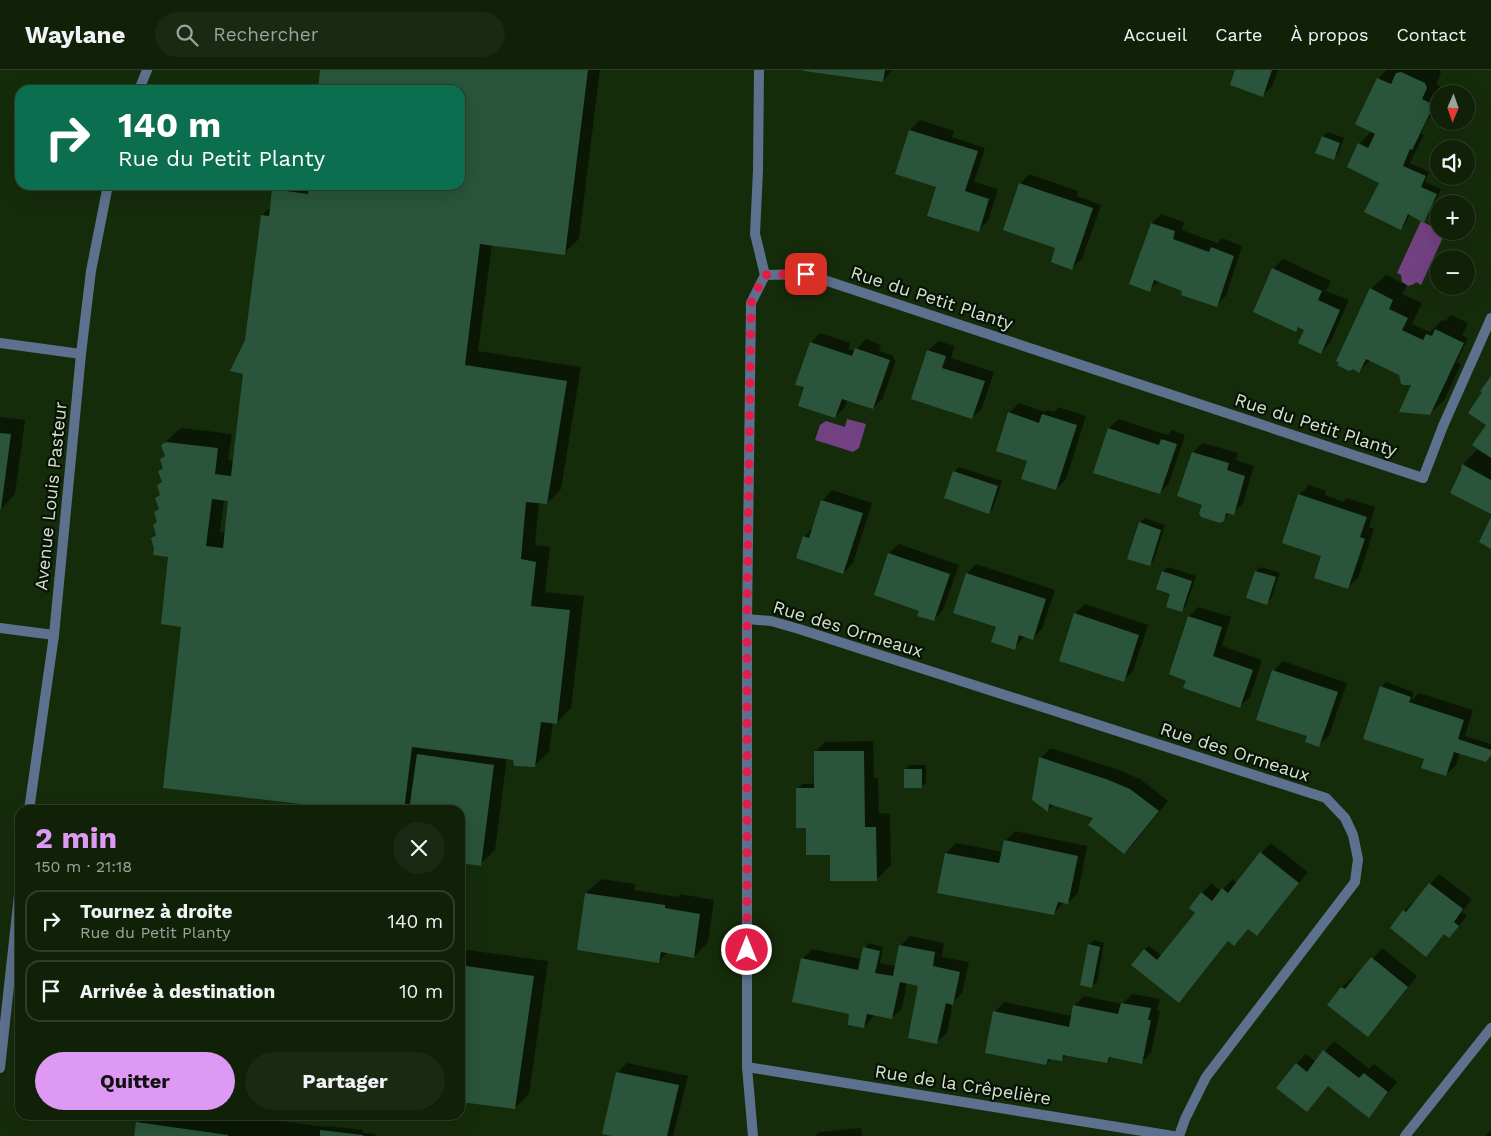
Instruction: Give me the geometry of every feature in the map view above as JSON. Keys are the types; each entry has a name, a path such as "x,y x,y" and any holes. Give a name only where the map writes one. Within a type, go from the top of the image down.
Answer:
{"street":[{"path":"141,85 147,70"},
{"path":"753,1136 747,1066 747,619 751,303 764,275 755,234 759,70"},
{"name":"Avenue Louis Pasteur","path":"30,805 54,635 81,354 91,272 107,190"},
{"name":"Rue du Petit Planty","path":"764,275 806,274 1423,478 1443,426 1491,318"},
{"path":"0,343 81,354"},
{"name":"Rue des Ormeaux","path":"747,619 771,621 799,629 1326,798 1345,818 1353,835 1358,859 1354,882 1206,1077 1185,1119 1179,1136"},
{"path":"0,628 54,635"},
{"path":"0,1068 15,932"},
{"path":"1405,1136 1491,1028"},
{"name":"Rue de la Crêpelière","path":"747,1066 1173,1136"}],"shaded area":[{"path":"1421,221 1430,226 1430,240 1442,240 1437,250 1430,250 1430,266 1421,285 1416,282 1408,286 1402,282 1401,275 1397,273"},
{"path":"847,419 866,424 859,448 853,452 815,440 820,425 826,421 845,427"}],"building":[{"path":"320,70 588,70 565,255 480,244 465,365 567,381 547,504 526,502 521,559 536,562 531,606 570,610 557,724 541,722 535,767 514,766 513,760 412,747 405,805 310,805 163,788 181,627 161,624 168,557 153,555 154,549 151,538 156,535 153,525 157,522 154,512 159,509 155,498 160,495 157,485 162,482 158,471 163,469 160,459 165,456 161,445 166,442 218,448 215,474 231,476 243,374 230,371 245,340 261,215 269,216 272,190 308,194 308,190 465,190 465,85 318,85","holes":["212,499 228,501 223,548 206,546"]},
{"path":"804,70 885,70 883,82"},
{"path":"1235,70 1272,70 1263,97 1230,85"},
{"path":"1401,72 1425,83 1427,88 1422,99 1430,103 1430,113 1412,150 1410,149 1403,166 1426,176 1421,187 1437,194 1430,195 1430,210 1424,223 1408,214 1401,230 1364,212 1379,183 1347,167 1358,143 1368,148 1375,134 1355,124 1377,78 1391,84 1396,73"},
{"path":"909,130 978,151 965,191 989,199 979,232 927,216 936,187 895,174"},
{"path":"1322,136 1340,143 1334,160 1315,153"},
{"path":"1019,183 1093,208 1072,270 1051,262 1055,248 1003,230"},
{"path":"1151,223 1175,231 1173,239 1209,252 1211,247 1234,256 1217,307 1181,295 1182,291 1154,280 1150,292 1129,284"},
{"path":"1272,268 1322,291 1318,300 1340,310 1321,354 1298,343 1304,330 1298,327 1296,332 1253,312"},
{"path":"1370,288 1393,300 1389,309 1408,318 1402,330 1423,340 1426,334 1432,336 1435,329 1464,343 1430,415 1399,412 1411,385 1401,384 1399,375 1366,359 1359,373 1353,369 1349,371 1337,365 1339,363 1336,361"},
{"path":"810,342 852,356 855,348 890,360 873,409 842,399 835,418 798,406 804,387 795,385"},
{"path":"927,350 946,356 942,368 985,381 972,419 911,399"},
{"path":"1491,376 1491,458 1472,445 1486,425 1468,413"},
{"path":"1008,412 1039,423 1042,414 1077,425 1056,490 1021,479 1027,461 996,451"},
{"path":"1108,428 1159,445 1161,439 1177,444 1160,494 1093,473"},
{"path":"0,433 11,434 1,509 0,509"},
{"path":"1192,452 1229,463 1227,470 1245,476 1234,515 1226,513 1224,521 1220,523 1201,517 1199,513 1202,505 1177,496"},
{"path":"1462,464 1491,480 1491,514 1450,493"},
{"path":"953,471 998,486 989,514 944,498"},
{"path":"1298,494 1367,517 1360,537 1365,539 1348,589 1314,578 1321,556 1282,543"},
{"path":"821,500 863,513 843,574 796,558 803,536 809,538"},
{"path":"1491,517 1491,549 1479,542"},
{"path":"1139,522 1161,530 1150,566 1127,559"},
{"path":"888,553 950,574 934,621 917,616 919,611 874,595"},
{"path":"1162,571 1192,581 1182,612 1166,607 1170,594 1156,589"},
{"path":"1255,571 1276,577 1267,605 1246,598"},
{"path":"966,573 1046,599 1033,640 1019,635 1015,650 991,642 996,627 953,613"},
{"path":"1074,613 1139,635 1124,682 1059,661"},
{"path":"1188,616 1222,627 1213,656 1253,670 1240,708 1183,688 1186,681 1169,674"},
{"path":"1272,670 1338,692 1319,747 1305,742 1307,736 1256,720"},
{"path":"1380,686 1411,697 1409,702 1464,720 1458,739 1491,750 1491,755 1486,762 1454,752 1446,776 1421,768 1424,759 1363,739"},
{"path":"814,751 864,751 865,827 876,827 877,881 830,881 830,855 806,855 806,828 796,828 796,788 814,788"},
{"path":"417,754 494,765 481,866 465,864 465,805 410,805"},
{"path":"1039,757 1130,789 1159,811 1124,854 1088,825 1093,818 1049,804 1048,812 1032,800"},
{"path":"904,769 922,769 922,788 904,788"},
{"path":"1004,840 1078,856 1068,904 1058,902 1054,915 937,893 945,853 999,863"},
{"path":"1260,852 1299,883 1257,936 1248,929 1234,946 1228,941 1179,1003 1131,965 1144,949 1157,960 1195,913 1189,908 1201,892 1212,901 1222,888 1228,893"},
{"path":"1429,883 1463,909 1454,922 1459,926 1449,938 1444,934 1426,957 1390,928 1403,910 1406,912"},
{"path":"585,893 665,905 665,908 700,914 694,958 661,952 659,963 577,950"},
{"path":"1088,944 1100,947 1092,988 1080,985"},
{"path":"899,945 935,952 933,966 960,972 953,1005 946,1003 937,1044 908,1038 918,986 900,982 892,1019 867,1014 864,1028 848,1025 849,1014 792,1002 801,958 858,970 863,947 880,951 875,973 893,976"},
{"path":"1371,957 1408,987 1368,1037 1327,1005 1341,987 1345,989"},
{"path":"465,966 534,976 515,1109 465,1103"},
{"path":"1121,1003 1151,1008 1148,1020 1151,1020 1142,1064 1109,1057 1107,1063 1063,1055 1062,1061 1048,1059 1046,1065 985,1053 993,1011 1069,1027 1073,1005 1118,1014"},
{"path":"1323,1050 1359,1078 1364,1073 1388,1092 1369,1118 1328,1086 1307,1112 1276,1088 1296,1063 1307,1072"},
{"path":"616,1072 679,1085 667,1136 612,1136 602,1134"},
{"path":"136,1122 228,1135 228,1136 134,1136"},
{"path":"320,1130 363,1135 363,1136 320,1136"}],"route":[{"path":"747,950 747,619 751,303 764,275 806,274"}]}
